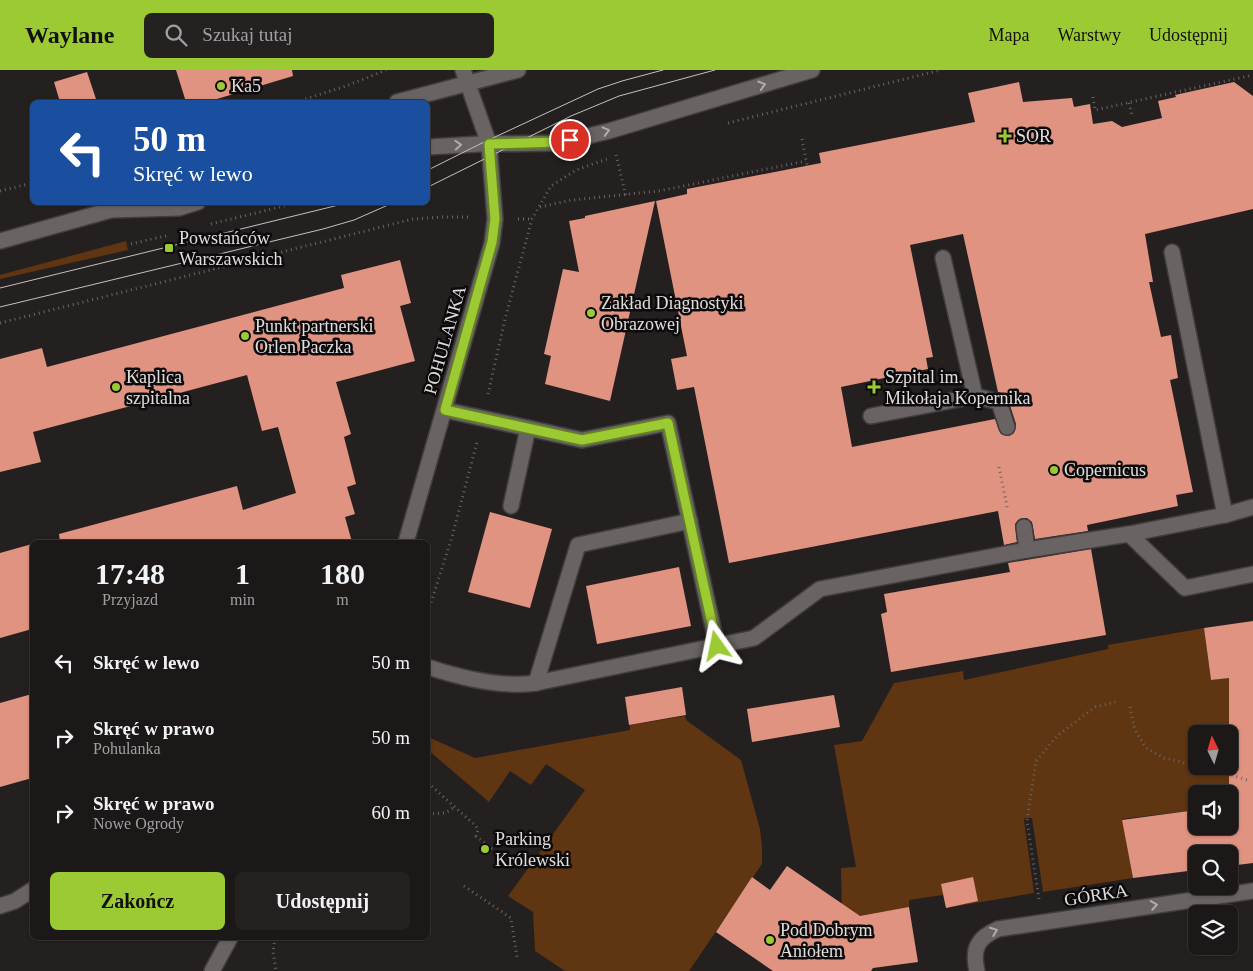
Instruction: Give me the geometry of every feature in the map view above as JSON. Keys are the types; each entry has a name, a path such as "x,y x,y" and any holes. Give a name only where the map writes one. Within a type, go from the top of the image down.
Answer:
{"street":[{"path":"402,100 465,77 518,70"},
{"path":"430,147 559,142 582,138 812,70"},
{"path":"465,77 489,144"},
{"name":"POHULANKA","path":"407,540 492,242 495,219 489,144"},
{"path":"0,241 116,206 179,208 188,205"},
{"path":"1172,252 1225,515"},
{"path":"943,258 975,396"},
{"path":"872,416 975,396 999,402 1007,427"},
{"path":"445,410 582,440 668,423 717,646"},
{"path":"511,506 528,428"},
{"path":"430,668 486,682 521,685 754,638 820,589 1027,550 1129,534 1225,515 1253,507"},
{"path":"536,682 578,545 690,520"},
{"path":"1024,527 1027,550"},
{"path":"1129,534 1185,588 1253,574"},
{"path":"0,906 15,901 30,891"},
{"name":"GÓRKA","path":"978,971 976,955 978,942 986,934 998,929 1253,891"},
{"path":"215,970 229,940"}],"path":[{"path":"302,100 346,86 386,70"},
{"path":"725,124 941,70"},
{"path":"1093,98 1095,110 1253,75"},
{"path":"1129,103 1132,116"},
{"path":"802,138 807,166"},
{"path":"532,219 551,186 576,170 625,153"},
{"path":"616,155 626,196"},
{"path":"539,207 572,200 626,196 659,191 806,161"},
{"path":"0,191 30,184"},
{"path":"206,226 288,205"},
{"path":"0,323 413,219 463,217"},
{"path":"130,244 178,232"},
{"path":"999,467 1008,512"},
{"path":"1040,907 1027,821 1036,761 1057,736 1095,707 1116,702"},
{"path":"1130,707 1135,730 1146,748 1164,758 1216,770 1250,781"},
{"path":"430,785 476,826 478,830 476,836 492,849"},
{"path":"430,814 445,813 456,807"},
{"path":"464,886 511,918 517,957"},
{"path":"274,940 273,952 276,971"}],"shaded area":[{"path":"126,241 128,250 0,279 0,275"},
{"path":"1204,628 1211,680 1235,677 1252,795 1238,797 1238,785 1188,785 1188,811 1122,819 1133,878 1043,892 1032,818 1025,818 1034,893 946,908 943,895 909,900 909,907 888,951 842,911 841,868 856,867 834,745 862,741 894,683 963,671 964,680 1108,649 1108,645"},
{"path":"685,716 686,720 741,760 760,829 762,864 689,971 565,971 535,951 533,912 508,896 585,790 546,764 531,785 510,771 489,802 430,752 430,738 475,758 630,730 630,725"}],"building":[{"name":"Ka5","path":"176,70 292,70 293,76 214,100 185,100"},
{"path":"87,72 96,100 59,100 54,82"},
{"path":"1019,82 1023,102 1072,98 1074,107 1090,104 1093,124 1112,121 1122,127 1162,118 1158,101 1176,97 1175,95 1234,82 1253,96 1253,209 1145,234 1153,282 1149,282 1161,337 1171,335 1178,378 1170,380 1193,492 1176,495 1178,506 1087,525 1088,531 1035,539 1032,522 1027,518 1022,518 1015,524 1017,542 1004,545 998,511 729,563 694,387 677,390 671,359 687,356 656,201 687,194 687,189 821,163 819,153 975,122 968,93","holes":["963,234 998,392 1005,395 1008,399 1016,424 1014,433 1009,436 1001,434 995,419 852,447 841,387 928,369 926,358 933,357 910,245"]},
{"name":"Zakład Diagnostyki Obrazowej","path":"655,201 610,401 545,384 551,356 544,354 563,269 579,272 569,221"},
{"path":"400,260 411,303 400,306 415,361 336,382 351,434 344,437 356,484 347,487 355,514 345,517 351,540 60,540 59,534 237,486 243,510 296,493 278,427 262,431 247,375 33,432 41,462 0,472 0,359 42,348 47,367 344,288 341,275"},
{"path":"490,512 552,529 530,608 468,592"},
{"path":"30,545 30,630 0,638 0,553"},
{"path":"1091,549 1106,635 891,672 881,614 887,612 884,594 1010,572 1008,563"},
{"path":"679,567 691,626 597,644 586,586"},
{"path":"1253,621 1253,863 1238,865 1238,845 1188,845 1188,871 1133,878 1122,820 1188,811 1188,835 1238,835 1238,785 1229,785 1229,775 1238,775 1238,725 1229,725 1229,678 1211,680 1204,628"},
{"path":"682,687 686,715 629,725 625,697"},
{"path":"30,695 30,779 0,787 0,703"},
{"path":"834,695 840,727 752,742 747,709"},
{"path":"787,866 860,916 909,907 918,962 873,968 871,971 773,971 716,932 752,877 770,890"},
{"path":"973,877 978,901 946,908 941,884"}],"tram line":[{"path":"430,169 598,89 663,70"},
{"path":"430,186 571,116 619,96 715,70"},
{"path":"0,288 339,205"},
{"path":"0,307 323,229 354,220 388,205"}],"place":[{"name":"Ka5","path":"221,86"},
{"name":"SOR","path":"1005,136"},
{"name":"Powstańców Warszawskich","path":"169,248"},
{"name":"Zakład Diagnostyki Obrazowej","path":"591,313"},
{"name":"Punkt partnerski Orlen Paczka","path":"245,336"},
{"name":"Kaplica szpitalna","path":"116,387"},
{"name":"Szpital im. Mikołaja Kopernika","path":"874,387"},
{"name":"Copernicus","path":"1054,470"},
{"name":"Parking Królewski","path":"485,849"},
{"name":"Pod Dobrym Aniołem","path":"770,940"}],"route":[{"path":"570,140 489,144 495,219 492,242 445,410 582,440 668,423 717,646"}]}
